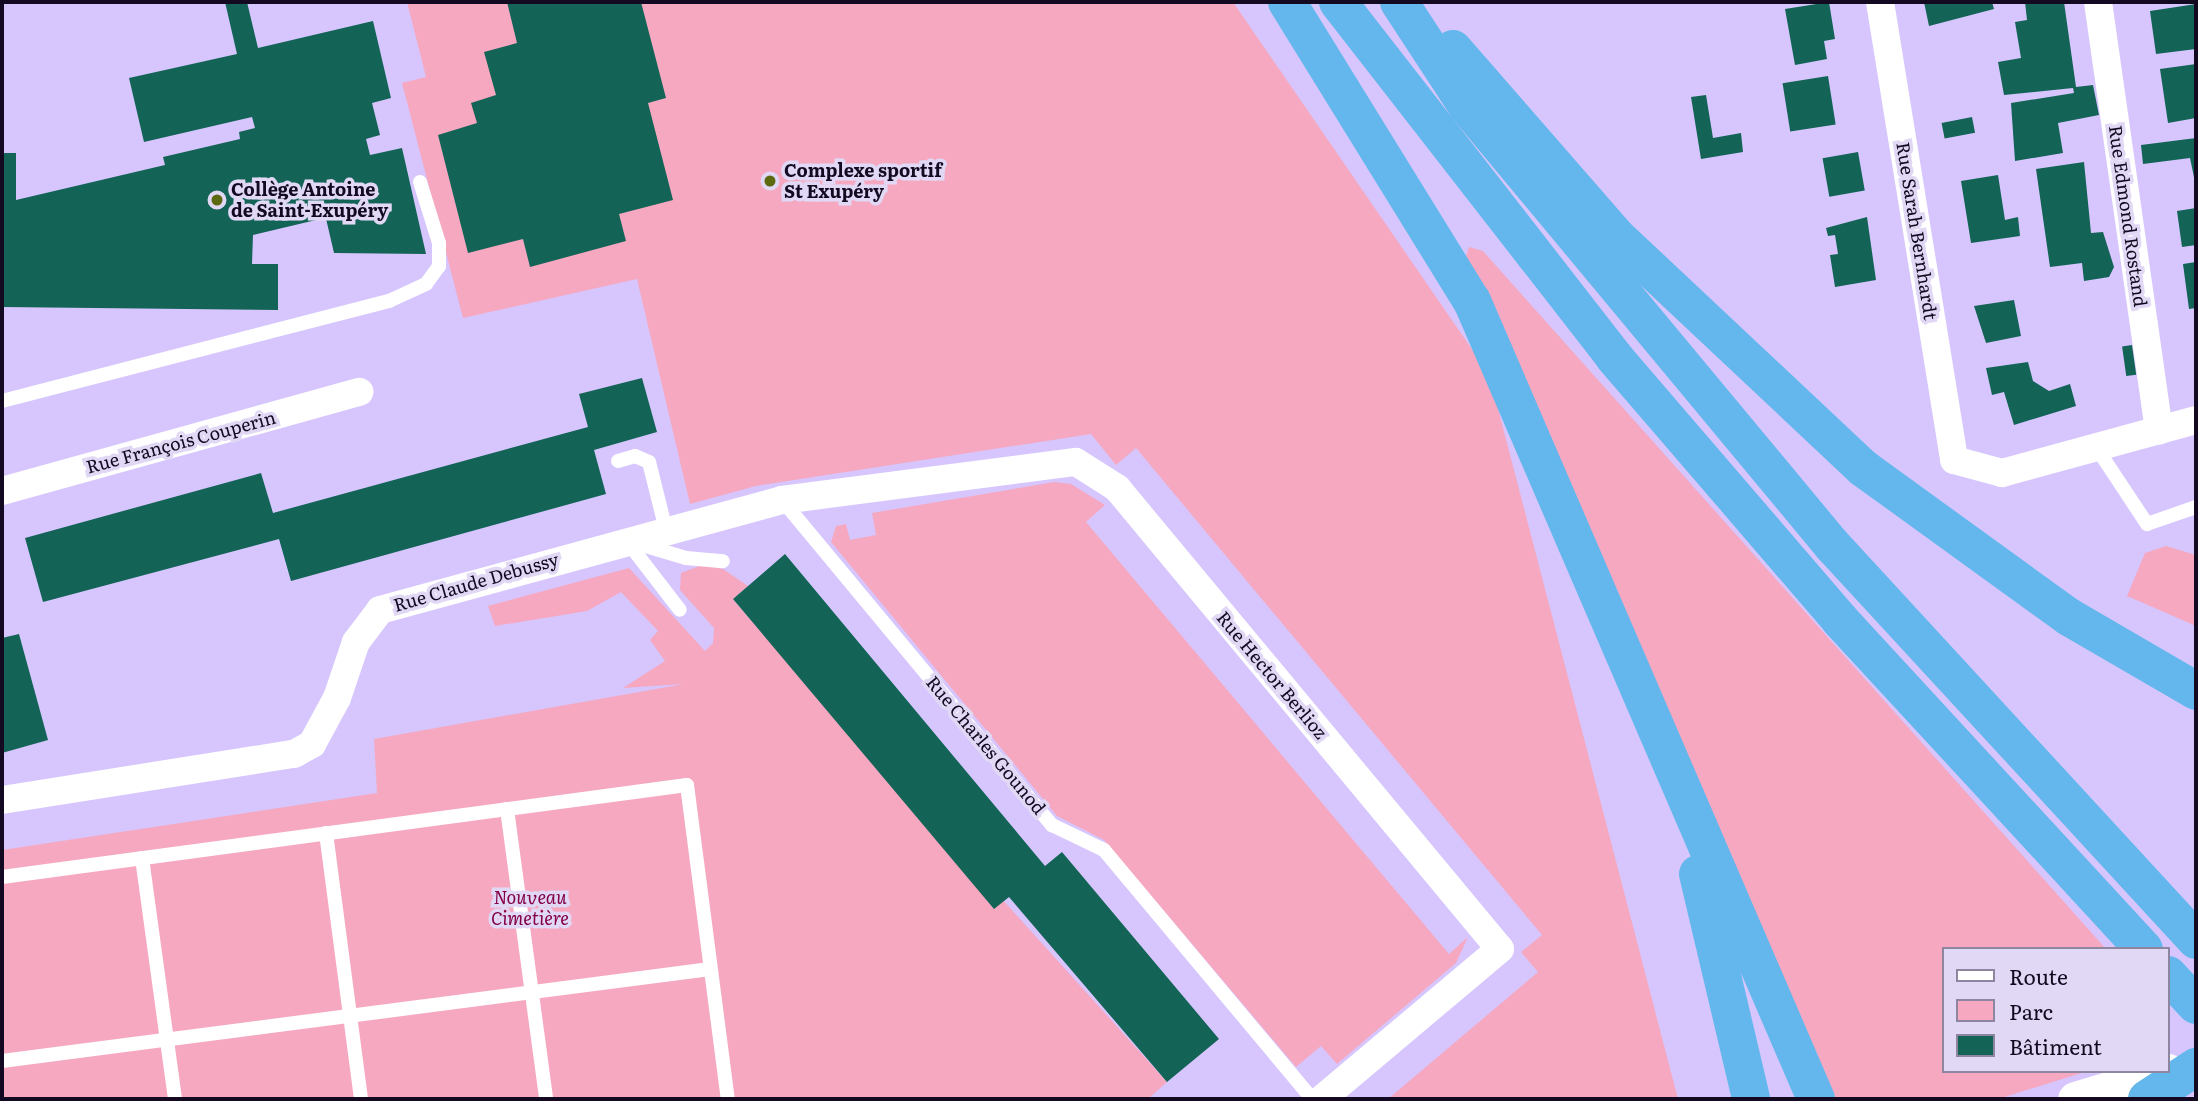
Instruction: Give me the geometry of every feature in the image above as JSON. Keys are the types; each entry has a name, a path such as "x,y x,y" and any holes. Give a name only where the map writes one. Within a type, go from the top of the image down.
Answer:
{"highway":[{"path":"1287,2 1472,301 1816,1099"},
{"path":"1338,2 1614,357 1840,620 2142,947"},
{"path":"1399,2 1466,106 1832,545 2196,940"},
{"path":"1411,2 1616,236 1863,468 2069,617 2196,691"},
{"path":"1670,763 1751,1099"},
{"path":"2170,977 2196,1005"},
{"path":"2132,1093 2196,1065"}],"street":[{"name":"Rue Sarah Bernhardt","path":"1880,2 1954,460 2002,473 2098,450"},
{"name":"Rue Edmond Rostand","path":"2098,2 2159,431"},
{"name":"Rue François Couperin","path":"2,491 360,393"},
{"path":"2098,450 2196,420"},
{"name":"Rue Hector Berlioz","path":"782,500 1076,462 1117,488 1500,949 1322,1099"},
{"name":"Rue Claude Debussy","path":"2,800 294,754 312,744 356,642 380,610 625,539 782,500"},
{"path":"2170,1071 2196,1065"},
{"path":"2075,1099 2132,1093 2165,1073"}],"lane":[{"path":"2,401 389,301 426,284 439,266 439,243 420,182"},
{"path":"2098,450 2147,524 2196,507"},
{"path":"618,461 635,456 649,462 666,530"},
{"name":"Rue Charles Gounod","path":"782,500 1052,825 1104,850 1312,1099"},
{"path":"625,539 686,558 723,561"},
{"path":"625,539 680,610"},
{"path":"2,877 687,785 728,1099"},
{"path":"507,809 546,1099"},
{"path":"326,833 362,1099"},
{"path":"142,858 174,1099"},
{"path":"2,1061 710,969"}],"green space":[{"path":"407,2 1233,2 1489,374 1678,1099 1388,1099 1538,972 1521,952 1542,935 1136,448 1116,465 1091,434 756,486 690,504 637,279 463,318 402,83 426,77"},
{"path":"1469,247 1483,251 2104,947 1942,947 1942,1073 2082,1073 1998,1099 1836,1099 1496,313 1465,259"},
{"path":"1054,482 1071,484 1105,505 1086,522 1449,954 1468,937 1456,963 1337,1064 1321,1046 1296,1067 1104,840 1057,816 831,542 836,526 846,524 850,540 876,535 872,513"},
{"path":"2166,546 2196,555 2196,626 2127,596 2145,553"},
{"name":"Nouveau Cimetière","path":"702,565 723,569 748,586 733,599 748,617 1167,1082 1148,1099 2,1099 2,850 377,793 374,739 684,684 623,688 665,661 650,640 658,631 621,592 587,611 495,626 488,606 629,568 705,651 713,643 714,628 680,590 681,573"}],"building":[{"path":"225,2 247,2 258,48 373,21 391,98 372,103 380,135 366,139 370,155 402,148 426,254 334,253 324,210 314,213 316,220 253,235 252,264 278,264 278,310 2,307 2,153 16,153 16,200 165,165 163,157 240,139 239,132 255,128 252,117 144,142 129,78 237,54"},
{"path":"507,2 641,2 666,98 648,103 673,200 619,214 626,241 530,267 523,239 468,253 438,135 477,123 471,103 496,95 484,52 517,43"},
{"path":"1829,2 1835,39 1824,41 1827,59 1795,65 1785,9"},
{"path":"1924,2 1992,2 1994,9 1929,26"},
{"path":"2025,2 2064,2 2076,87 2093,85 2099,115 2058,123 2063,153 2015,161 2011,103 2074,93 2073,88 2004,95 1998,62 2021,58 2015,22 2027,20"},
{"path":"2196,4 2196,49 2156,54 2150,11"},
{"path":"2196,64 2196,118 2168,123 2160,69"},
{"path":"1828,76 1836,124 1790,132 1783,83"},
{"path":"1706,95 1713,138 1741,133 1743,152 1701,159 1691,97"},
{"path":"1972,117 1975,133 1945,139 1942,123"},
{"path":"2196,138 2196,187 2190,158 2143,164 2141,145"},
{"path":"1858,152 1865,190 1829,197 1823,158"},
{"path":"2084,162 2091,233 2103,232 2114,267 2109,277 2084,281 2082,263 2050,267 2036,169"},
{"path":"1998,175 2005,220 2018,217 2020,236 1971,243 1961,181"},
{"path":"2196,208 2196,245 2182,247 2177,211"},
{"path":"1867,217 1876,280 1835,287 1830,255 1838,254 1835,235 1828,236 1826,228"},
{"path":"2196,262 2196,308 2189,309 2183,264"},
{"path":"2014,300 2021,336 1986,343 1974,306"},
{"path":"2132,345 2136,375 2126,376 2122,346"},
{"path":"2028,362 2033,381 2049,391 2070,384 2076,406 2014,425 2004,392 1992,395 1986,368"},
{"path":"642,378 657,432 594,450 606,494 291,581 279,539 43,602 25,538 261,473 273,513 588,427 579,394"},
{"path":"785,554 1045,866 1062,852 1219,1039 1167,1082 1009,897 994,909 733,599"},
{"path":"19,634 48,740 2,753 2,638"}],"place":[{"name":"Complexe sportif St Exupéry","path":"770,181"},
{"name":"Collège Antoine de Saint-Exupéry","path":"217,200"}]}
